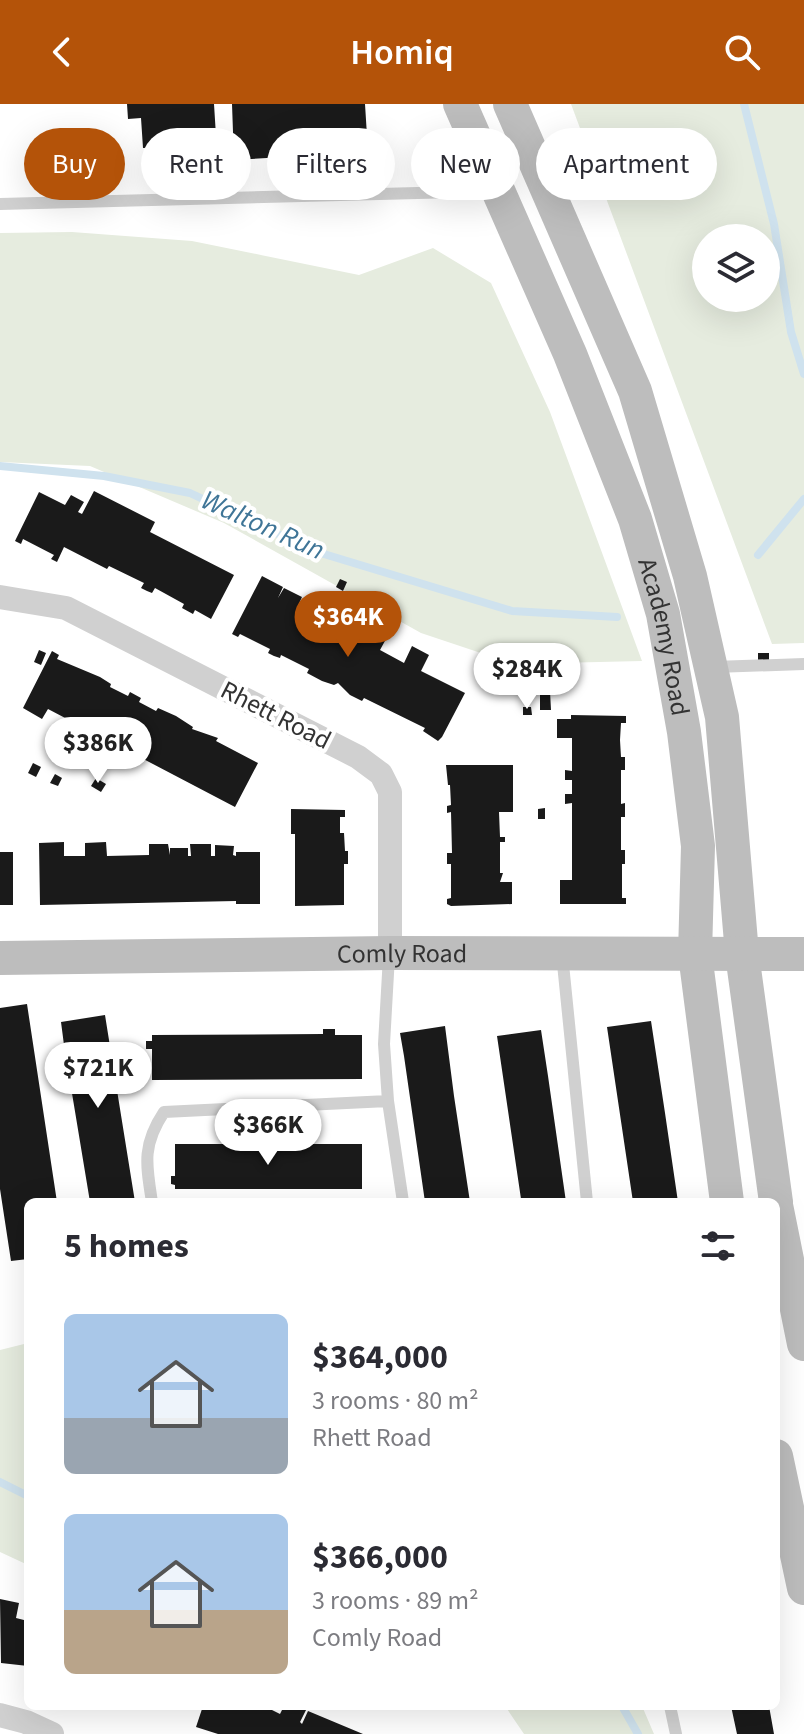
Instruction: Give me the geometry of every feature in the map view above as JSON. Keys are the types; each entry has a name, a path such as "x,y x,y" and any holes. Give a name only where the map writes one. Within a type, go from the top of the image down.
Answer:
{"main road":[{"name":"Academy Road","path":"460,104 471,128"},
{"name":"Academy Road","path":"510,104 536,163"},
{"name":"Academy Road","path":"502,200 570,354 635,519 663,614 684,732 698,846 695,954 726,1198"},
{"name":"Academy Road","path":"552,200 635,391 690,576 711,667 722,717 742,954 775,1198"},
{"name":"Comly Road","path":"0,958 390,953 804,954"},
{"name":"Academy Road","path":"780,1224 804,1344"},
{"path":"780,1475 804,1588"}],"street":[{"name":"Rhett Road","path":"0,597 66,608 358,757 381,774 390,792 390,953"},
{"path":"0,1715 52,1734"}],"lane":[{"path":"0,204 411,192"},
{"path":"711,667 804,664"},
{"path":"390,953 384,1044 388,1101 402,1198"},
{"path":"562,954 587,1198"},
{"path":"151,1198 145,1160 151,1132 164,1112 388,1101"},
{"path":"671,1710 676,1734"}],"shaded area":[{"path":"571,104 804,104 804,643 772,644 607,200 717,200 717,128 580,128"},
{"path":"72,232 192,241 359,275 433,248 491,283 550,412 642,661 514,664 421,633 224,523 90,466 0,462 0,233"},
{"path":"24,1344 24,1563 0,1552 0,1350"},
{"path":"508,1710 644,1710 654,1734 524,1734"}],"building":[{"path":"127,104 214,104 216,128 142,128 141,118 128,119"},
{"path":"232,104 365,104 366,128 267,128 267,158 251,159 251,128 233,128"},
{"path":"94,491 155,522 150,532 234,575 211,619 195,610 193,614 182,608 184,604 155,588 152,593 147,591 141,588 144,583 109,566 107,569 64,547 57,562 51,559 54,555 23,539 21,544 15,541 39,492 65,505 71,495 84,502 78,512 82,514"},
{"path":"262,576 283,587 278,598 284,588 302,597 297,608 362,641 368,629 386,639 380,650 404,663 412,646 429,655 421,671 465,693 442,737 438,741 423,731 425,728 364,698 362,701 350,695 338,683 334,685 322,681 307,673 309,669 281,655 280,658 268,653 270,649 240,634 238,637 232,634"},
{"path":"340,579 347,582 343,591 336,587"},
{"path":"364,599 376,605 370,615 359,608"},
{"path":"39,650 46,653 41,665 34,662"},
{"path":"52,651 59,655 57,659 100,677 111,684 110,687 128,696 130,692 141,698 139,702 156,711 158,708 176,716 192,729 218,738 216,741 258,763 235,807 48,709 42,719 23,708"},
{"path":"758,653 769,653 769,662 758,662"},
{"path":"550,691 551,710 540,710 540,692"},
{"path":"523,707 531,707 532,715 523,715"},
{"path":"571,715 626,716 626,723 621,723 620,740 621,757 625,757 625,770 621,770 621,804 625,803 625,817 621,817 621,850 625,850 622,898 626,898 626,904 560,904 560,880 572,880 572,803 565,804 565,794 572,794 572,780 565,780 565,770 572,771 572,738 557,738 557,719 571,719"},
{"path":"33,763 41,767 36,777 28,773"},
{"path":"446,765 513,765 513,812 499,812 500,837 505,837 505,842 500,842 500,873 503,873 500,882 512,882 512,904 447,904 447,899 451,898 451,864 447,864 447,853 452,853 451,812 447,813 447,806 451,805 450,785"},
{"path":"55,774 62,778 58,786 50,783"},
{"path":"96,778 106,784 101,792 91,786"},
{"path":"545,808 545,819 538,819 538,809"},
{"path":"291,809 345,810 345,817 340,817 340,833 344,833 345,851 348,851 348,864 344,864 344,905 295,906 295,834 291,834"},
{"path":"64,842 64,856 85,856 85,843 106,842 107,856 149,855 149,844 168,844 170,855 170,848 188,848 188,856 191,856 190,844 211,844 211,856 215,856 215,845 234,846 233,855 236,856 236,852 260,852 260,904 236,904 236,901 40,905 39,843"},
{"path":"0,852 13,852 13,905 0,905"},
{"path":"27,1004 56,1198 24,1198 24,1259 11,1261 0,1189 0,1008"},
{"path":"105,1015 134,1198 89,1198 61,1022"},
{"path":"651,1021 677,1198 632,1198 607,1027"},
{"path":"445,1026 469,1198 424,1198 400,1033"},
{"path":"323,1029 335,1029 335,1035 362,1035 362,1079 152,1080 152,1049 146,1049 146,1041 152,1041 152,1035 323,1034"},
{"path":"541,1030 565,1198 520,1198 497,1036"},
{"path":"175,1144 362,1144 362,1189 175,1189 171,1176 175,1176"},
{"path":"0,1599 19,1603 16,1618 24,1620 24,1666 1,1663"},
{"path":"202,1710 272,1710 280,1714 282,1710 306,1710 300,1722 302,1724 308,1711 363,1734 218,1734 196,1727"},
{"path":"732,1710 770,1710 774,1734 737,1734"}],"waterway":[{"name":"Walton Run","path":"744,104 774,224 791,332 804,374"},
{"name":"Walton Run","path":"0,466 104,476 190,493 314,551 512,611 617,617"},
{"name":"Walton Run","path":"758,555 804,499"},
{"path":"0,1482 24,1494"},
{"path":"624,1710 638,1734"}]}
